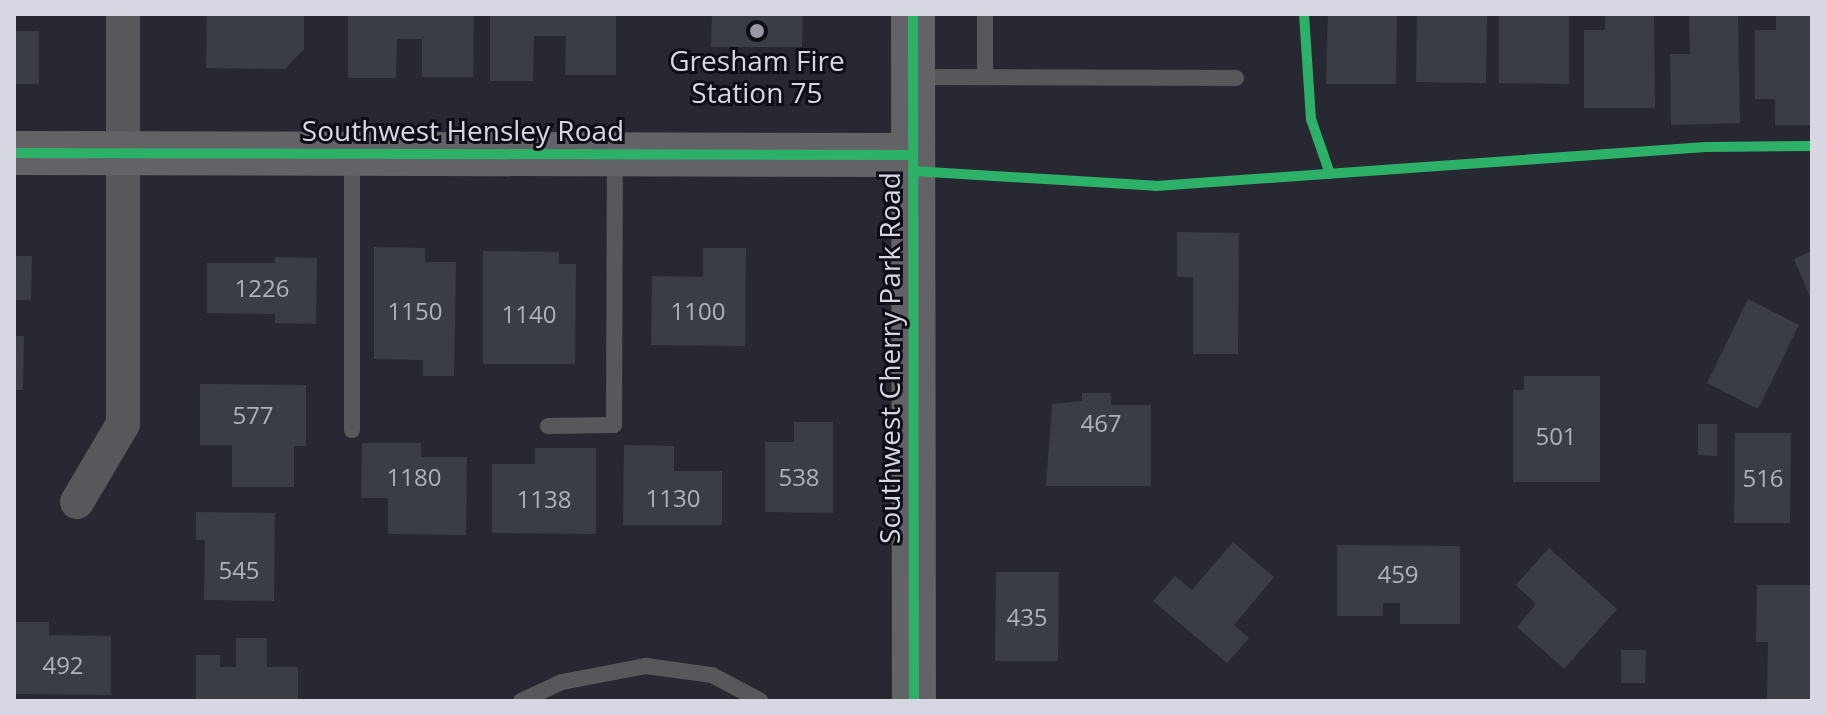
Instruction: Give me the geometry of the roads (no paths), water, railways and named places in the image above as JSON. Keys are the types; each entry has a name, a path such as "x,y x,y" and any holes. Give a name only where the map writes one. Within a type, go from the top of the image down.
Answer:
{"street":[{"path":"77,502 123,424 123,14"},
{"name":"Southwest Cherry Park Road","path":"913,14 914,701"},
{"name":"Southwest Hensley Road","path":"14,153 913,155"}],"lane":[{"path":"985,14 985,77"},
{"path":"913,77 1236,78"},
{"path":"352,155 352,430"},
{"path":"548,426 614,425 615,155"},
{"path":"523,700 616,667 646,666 712,675 761,701"}],"place":[{"name":"Gresham Fire Station 75","path":"757,31"}]}
